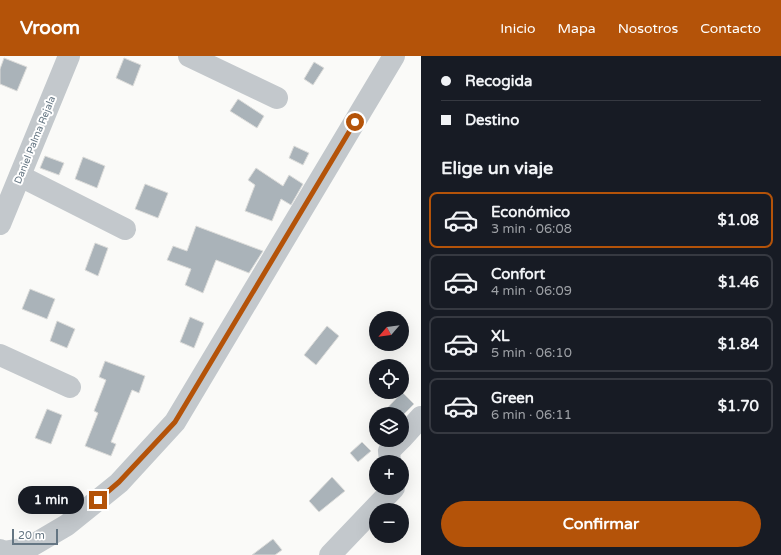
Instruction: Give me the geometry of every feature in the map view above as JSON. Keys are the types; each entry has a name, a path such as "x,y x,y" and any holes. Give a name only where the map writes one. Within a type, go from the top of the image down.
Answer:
{"street":[{"name":"Daniel Palma Rejala","path":"0,224 69,56"},
{"path":"189,56 277,98"},
{"path":"0,550 3,552 28,548 67,525 119,482 175,422 394,56"},
{"path":"20,176 125,229"},
{"path":"0,355 70,387"},
{"path":"409,430 421,417"},
{"path":"330,555 387,495"}],"building":[{"path":"4,58 27,67 17,91 0,84 0,69"},
{"path":"124,58 141,65 133,86 116,78"},
{"path":"314,62 324,68 313,85 304,79"},
{"path":"238,99 264,116 257,128 230,111"},
{"path":"294,146 309,153 303,165 289,158"},
{"path":"45,156 64,163 59,175 40,168"},
{"path":"83,157 105,166 97,188 75,179"},
{"path":"256,168 283,186 289,175 303,184 291,205 281,199 272,221 245,211 255,185 248,180"},
{"path":"145,184 168,193 158,218 135,209"},
{"path":"196,226 263,251 249,273 216,260 203,293 185,285 191,269 167,260 173,246 187,251"},
{"path":"95,243 108,248 98,276 85,270"},
{"path":"30,289 55,299 47,319 22,309"},
{"path":"190,317 204,323 194,348 180,342"},
{"path":"57,321 75,329 67,348 50,341"},
{"path":"327,326 339,336 316,365 304,355"},
{"path":"105,361 145,376 139,393 132,390 111,442 116,444 111,456 85,446 98,413 94,411 106,380 99,377"},
{"path":"396,399 409,399 414,404 409,409 409,407 388,407"},
{"path":"47,409 62,415 51,444 35,438"},
{"path":"362,442 371,451 358,462 350,453"},
{"path":"332,477 345,491 319,512 309,501"},
{"path":"273,539 282,550 275,555 252,555"}],"route":[{"path":"98,500 119,482 175,422 222,346 355,122"}]}
